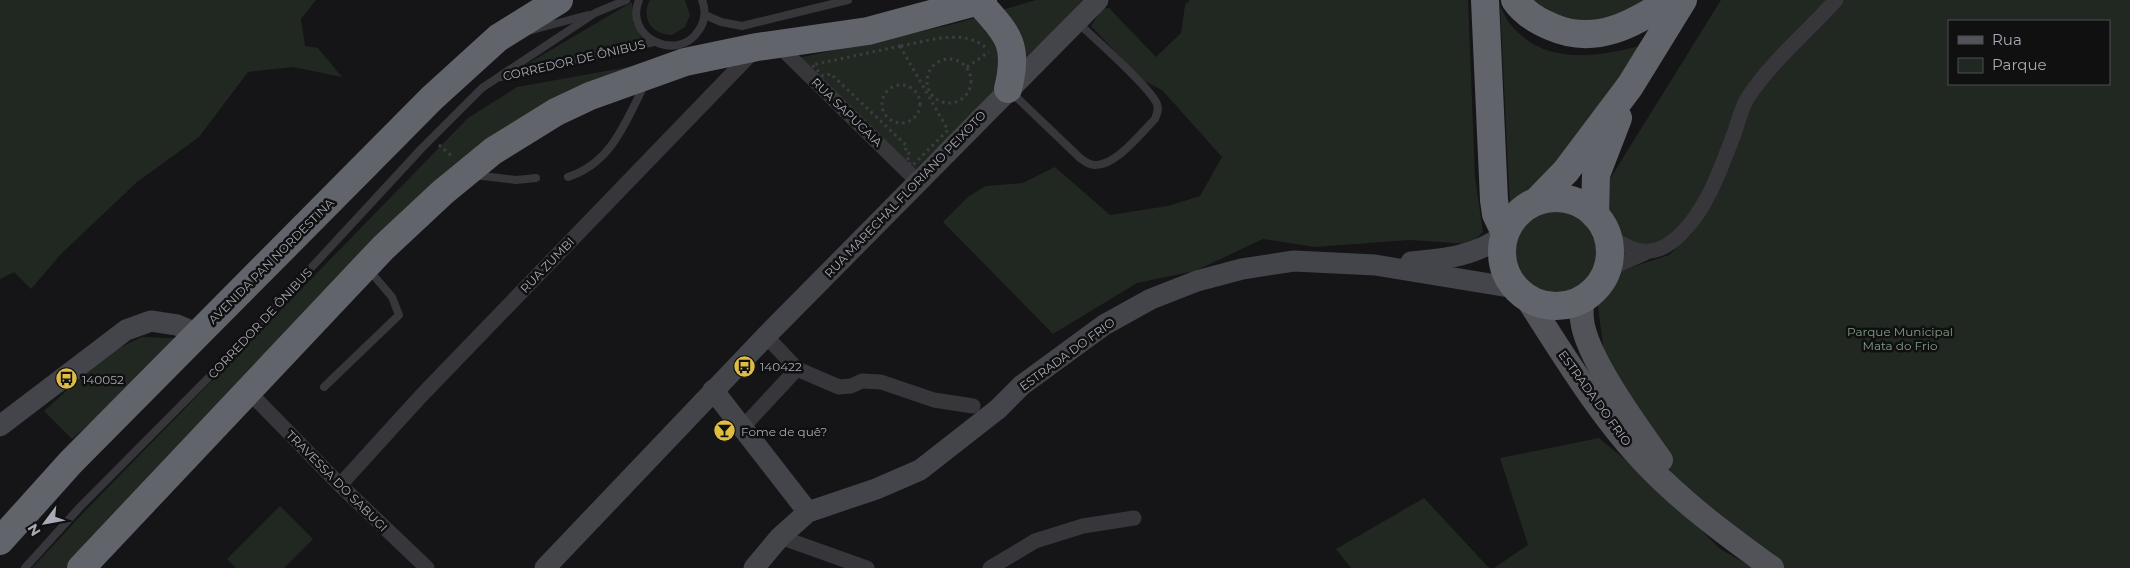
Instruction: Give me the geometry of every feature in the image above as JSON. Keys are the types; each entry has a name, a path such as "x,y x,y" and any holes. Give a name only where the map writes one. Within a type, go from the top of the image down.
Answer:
{"highway":[{"name":"AVENIDA PAN NORDESTINA","path":"0,541 71,462 432,98 498,38 559,0"},
{"path":"1485,0 1494,200 1496,214 1505,234"},
{"path":"1515,0 1539,22 1557,30 1582,36 1618,29 1641,20 1670,0"},
{"path":"1630,86 1596,175 1601,225 1610,248 1608,269 1596,290 1582,300 1566,306 1549,306 1520,293 1504,270 1502,252 1505,234 1518,214 1537,201 1566,171 1630,86 1683,0"},
{"path":"81,568 366,266 414,218 494,151 556,112 590,96 685,62 767,46 868,31 981,1 1006,35 1012,50 1014,64 1008,89"},
{"path":"1537,201 1555,198 1572,201 1601,225"}],"main road":[{"name":"RUA MARECHAL FLORIANO PEIXOTO","path":"545,568 713,390 917,181 1098,0"},
{"name":"ESTRADA DO FRIO","path":"1375,265 1464,256 1489,246 1505,234"},
{"name":"ESTRADA DO FRIO","path":"754,568 785,532 808,512 876,489 920,470 998,409 1022,385 1104,325 1151,299 1197,282 1242,269 1294,261 1375,265 1520,293 1619,434 1646,464 1696,511 1772,568"},
{"name":"ESTRADA DO FRIO","path":"1582,300 1584,330 1603,371 1639,430 1696,511"},
{"path":"0,426 126,330 151,322 177,326 198,334"},
{"path":"713,390 808,512"}],"street":[{"path":"1608,269 1645,253 1658,251 1671,244 1692,222 1712,190 1746,101 1760,80 1836,0"},
{"name":"RUA SAPUCAIA","path":"767,46 917,181"},
{"name":"RUA ZUMBI","path":"340,484 421,396 767,46"},
{"path":"1601,225 1617,241 1645,253"},
{"path":"766,336 797,369 839,387 851,386 862,381 881,382 934,400 973,406"},
{"path":"742,428 797,369"},
{"name":"TRAVESSA DO SABUGI","path":"249,392 427,568"},
{"path":"990,568 1035,541 1083,526 1134,518"},
{"path":"785,532 867,568"}],"lane":[{"name":"CORREDOR DE ÔNIBUS","path":"498,38 595,13 626,0"},
{"name":"CORREDOR DE ÔNIBUS","path":"639,0 636,15 639,26 645,35 654,42 664,46 676,46 696,36 702,26 705,14"},
{"path":"702,0 705,14 721,22 742,26 848,0"},
{"name":"CORREDOR DE ÔNIBUS","path":"25,568 80,507 224,362 427,143 495,78 595,13"},
{"path":"1008,89 1080,158 1092,165 1103,164 1115,159 1155,119 1158,112 1157,104 1146,89 1076,20"},
{"name":"CORREDOR DE ÔNIBUS","path":"495,78 654,42"},
{"path":"568,177 592,167 608,152 651,74"},
{"path":"465,174 516,180 536,178"},
{"path":"324,387 399,315 392,297 366,266"}],"path":[{"path":"954,123 912,166 907,160 910,154 905,151 907,146 831,74 823,76 812,65 900,46 965,37 980,42 992,56"},
{"path":"900,46 948,130"},
{"path":"967,68 989,52"},
{"path":"951,58 958,60 967,68 972,77 970,92 958,102 943,103 936,100 928,92 928,73 937,62 951,58"},
{"path":"896,85 908,86 919,98 918,112 909,121 897,122 888,117 882,104 886,92 896,85"},
{"path":"919,98 928,92"},
{"path":"882,123 888,117"}],"green space":[{"path":"0,0 316,0 301,19 305,46 318,48 342,77 293,67 248,72 199,137 137,182 61,254 31,289 14,272 0,279"},
{"path":"650,0 685,0 690,15 685,27 672,35 654,29 647,19 646,13"},
{"path":"1036,0 1083,0 1019,70 914,170 798,58 950,25"},
{"path":"1190,0 1468,0 1475,177 1483,232 1470,244 1409,240 1315,247 1263,239 1195,271 1137,283 1053,334 943,222 969,196 986,186 1023,183 1055,167 1110,215 1168,206 1200,196 1222,157 1162,90 1142,80 1091,26 1102,9 1109,8 1156,57 1181,33 1185,5"},
{"path":"1528,0 1648,0 1645,4 1580,29"},
{"path":"1721,0 1828,0 1758,78 1706,190 1675,233 1645,249 1624,238 1612,228 1606,214 1603,190"},
{"name":"Parque Municipal Mata do Frio","path":"1844,0 2130,0 2130,568 1762,568 1696,511 1642,426 1605,361 1596,290 1605,276 1669,255 1691,235 1715,199 1749,103 1765,80"},
{"path":"632,2 633,23 644,42 522,67"},
{"path":"1500,5 1510,23 1525,38 1540,48 1557,53 1592,55 1629,49 1646,44 1611,101 1529,194 1510,208"},
{"path":"645,64 515,127 80,568 32,568 85,511 468,118 517,87"},
{"path":"1548,209 1564,209 1580,216 1591,227 1598,243 1595,267 1586,281 1580,286 1564,293 1548,293 1532,286 1521,275 1514,259 1514,243 1521,227 1532,216"},
{"path":"142,337 171,338 183,341 72,439 44,411 108,353"},
{"path":"1599,438 1665,493 1719,548 1753,568 1494,568 1528,545 1500,458"},
{"path":"1424,498 1489,568 1351,568 1336,549"},
{"path":"280,506 313,539 284,568 236,568 227,559"}],"place":[{"name":"140422","path":"744,366"},
{"name":"140052","path":"66,379"},
{"name":"Fome de quê?","path":"725,431"}]}
